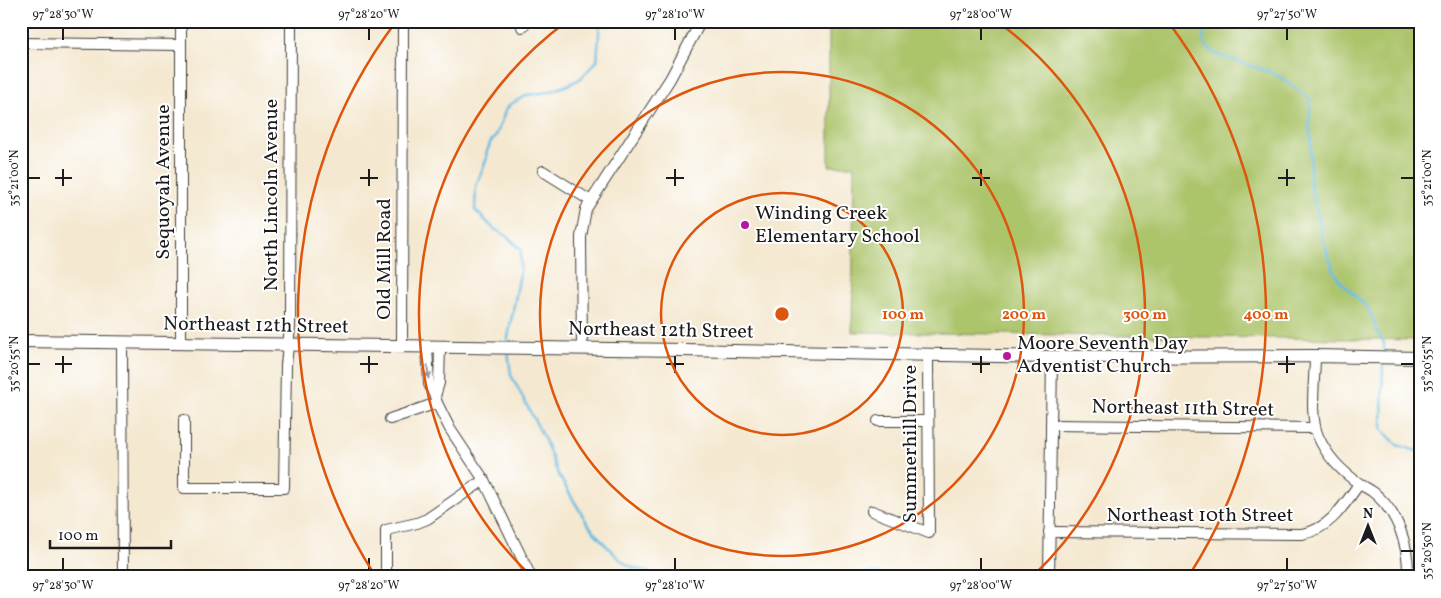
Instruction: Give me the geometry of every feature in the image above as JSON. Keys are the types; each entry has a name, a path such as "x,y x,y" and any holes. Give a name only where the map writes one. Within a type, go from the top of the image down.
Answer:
{"street":[{"name":"Sequoyah Avenue","path":"181,21 181,344"},
{"name":"North Lincoln Avenue","path":"184,420 184,488 284,488 286,365 290,327 291,21"},
{"name":"Old Mill Road","path":"402,346 403,21"},
{"path":"582,348 581,237 584,216 590,201 670,79 701,21"},
{"path":"21,43 181,45"},
{"path":"543,171 590,201"},
{"name":"Northeast 12th Street","path":"21,341 582,348 1052,357 1315,356 1419,358"},
{"path":"122,343 123,577"},
{"path":"427,346 429,384 436,400 450,429 484,480 531,577"},
{"path":"436,400 439,383 440,347"},
{"name":"Summerhill Drive","path":"872,511 929,533 928,354"},
{"path":"1315,356 1315,428 1323,447 1333,462 1359,484 1379,497 1389,509 1406,545 1408,577"},
{"path":"1049,577 1052,357"},
{"path":"390,419 436,400"},
{"path":"878,421 928,421"},
{"name":"Northeast 11th Street","path":"1051,425 1315,428"},
{"path":"386,577 386,530 427,519 484,480"},
{"name":"Northeast 10th Street","path":"1049,532 1302,534 1320,529 1328,523 1359,484"}],"green space":[{"path":"829,21 1420,21 1420,340 852,332 854,166 829,166"}],"waterway":[{"path":"507,343 520,273 521,250 508,237 493,228 475,210 476,186 487,158 486,154 491,141 496,136 506,109 527,95 549,92 580,79 597,61 600,21"},
{"path":"1206,21 1203,42 1215,54 1270,72 1285,80 1311,100 1309,125 1311,141 1310,182 1325,247 1334,271 1341,282 1367,307 1375,323 1376,330 1384,343 1384,354"},
{"path":"508,351 511,375 545,440 558,474 586,521 599,538 623,562 657,577"},
{"path":"1383,362 1382,429 1397,445 1420,452"},
{"path":"849,577 873,573 886,577"}],"place":[{"name":"Winding Creek Elementary School","path":"745,225"},
{"name":"Moore Seventh Day Adventist Church","path":"1007,356"}]}
